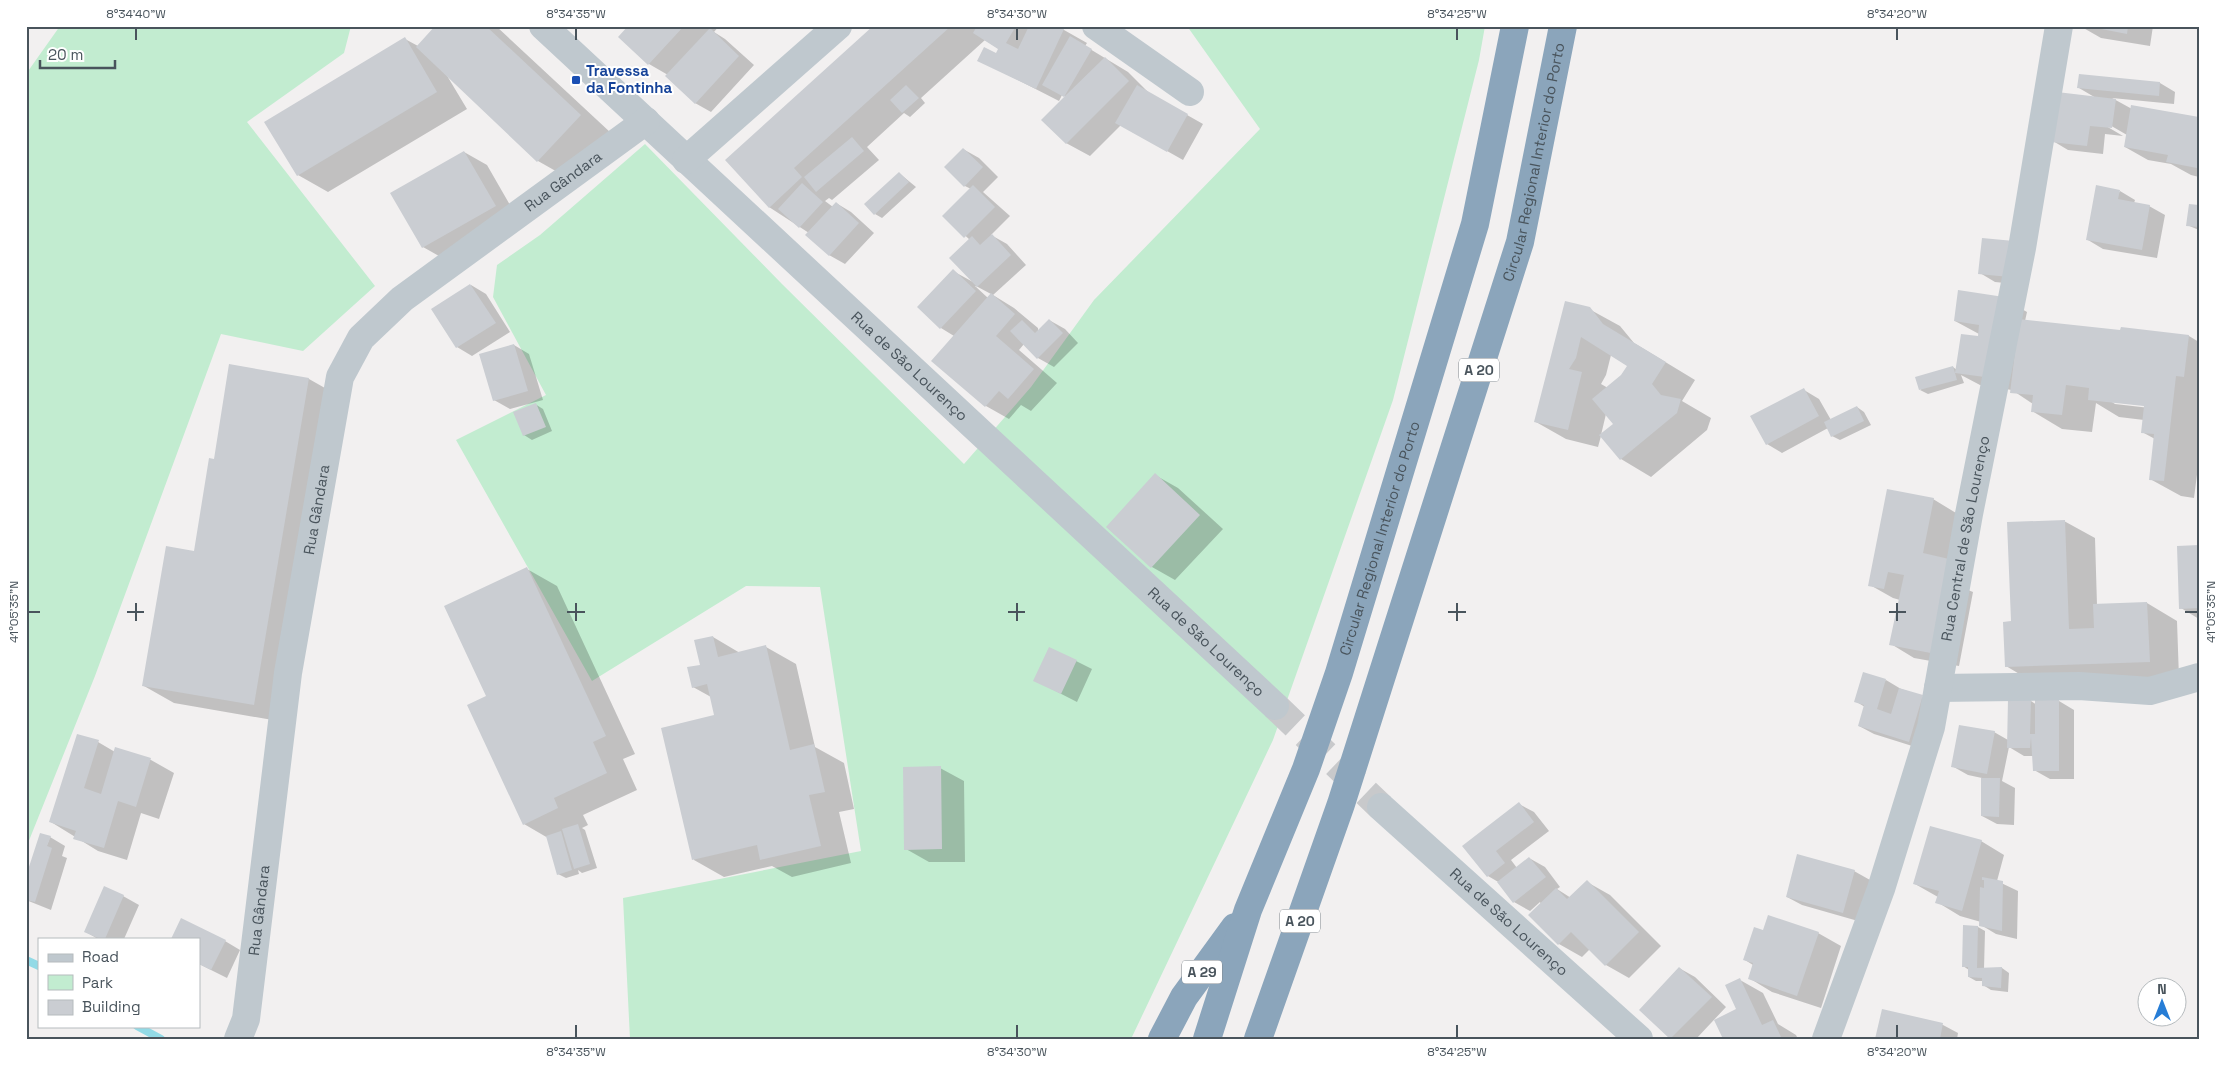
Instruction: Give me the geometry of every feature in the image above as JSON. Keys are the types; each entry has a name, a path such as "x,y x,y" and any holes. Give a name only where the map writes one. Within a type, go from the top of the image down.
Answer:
{"highway":[{"name":"Circular Regional Interior do Porto","path":"1207,1039 1248,910 1306,769 1339,673 1475,224 1516,26"},
{"name":"Circular Regional Interior do Porto","path":"1258,1039 1341,804 1520,242 1564,26"},
{"name":"A 29","path":"1162,1039 1184,996 1248,910"}],"street":[{"name":"Rua de São Lourenço","path":"543,26 1275,706"},
{"path":"686,160 838,26"},
{"path":"1096,26 1190,92"},
{"name":"Rua Central de São Lourenço","path":"1826,1039 1881,889 1931,727 2022,248 2059,26"},
{"name":"Rua Gândara","path":"238,1039 246,1019 288,672 340,377 361,338 402,300 646,121"},
{"path":"1938,688 2079,686 2150,691 2199,677"},
{"name":"Rua de São Lourenço","path":"1381,807 1639,1039"}],"green space":[{"path":"60,26 351,26 344,53 247,122 375,286 303,351 221,334 95,676 26,848 26,74"},
{"path":"1187,26 1485,26 1479,60 1393,400 1273,740 1131,1039 630,1039 623,898 861,851 820,587 746,586 592,681 456,440 546,395 493,297 497,265 540,235 645,144 782,284 964,464 1031,387 1094,300 1260,129"}],"building":[{"path":"435,26 486,26 581,115 537,162 416,47"},
{"path":"628,26 684,26 648,65 618,37"},
{"path":"873,26 951,26 794,168 802,177 769,208 725,160"},
{"path":"977,26 1016,26 1006,43 1018,49 1029,26 1059,26 1064,29 1036,89 977,61 984,47 996,53 998,49 973,33"},
{"path":"2086,26 2128,26 2127,34"},
{"path":"710,28 739,56 695,104 665,76"},
{"path":"1070,36 1092,49 1064,97 1042,85"},
{"path":"405,37 437,92 297,176 264,122"},
{"path":"1105,57 1129,81 1066,144 1041,120"},
{"path":"2079,74 2160,82 2159,96 2077,88"},
{"path":"906,85 919,98 902,113 890,100"},
{"path":"1137,85 1188,114 1167,152 1115,123"},
{"path":"2057,92 2116,99 2112,128 2090,126 2087,146 2051,142"},
{"path":"2131,105 2199,117 2197,168 2166,162 2168,155 2124,147"},
{"path":"852,137 864,151 816,192 804,177"},
{"path":"963,148 983,167 964,187 944,167"},
{"path":"464,151 496,206 422,248 390,193"},
{"path":"899,172 909,182 874,215 864,204"},
{"path":"802,183 823,202 799,228 778,209"},
{"path":"973,185 995,207 964,238 942,216"},
{"path":"2096,185 2120,190 2118,199 2150,205 2142,250 2086,240"},
{"path":"836,202 859,223 829,256 805,235"},
{"path":"2189,204 2199,205 2199,227 2186,226"},
{"path":"992,234 1011,255 977,287 949,258 972,236 980,245"},
{"path":"1982,238 2014,241 2010,277 1978,274"},
{"path":"953,269 976,291 940,329 917,307"},
{"path":"470,284 496,323 456,348 431,309"},
{"path":"1958,290 2004,297 1992,378 1955,373 1961,334 1978,336 1979,325 1954,321"},
{"path":"991,293 1015,314 996,336 1034,369 1008,399 999,391 985,407 931,361"},
{"path":"1565,301 1590,307 1603,324 1666,362 1652,384 1661,395 1681,399 1677,413 1620,460 1599,435 1613,424 1592,399 1621,375 1627,366 1581,337 1576,358 1569,369 1582,372 1568,430 1534,422"},
{"path":"1049,319 1063,333 1037,359 1010,331 1022,320 1035,333"},
{"path":"2019,319 2120,330 2121,327 2189,335 2184,377 2176,376 2164,481 2149,480 2154,434 2141,433 2144,406 2088,400 2089,388 2066,385 2062,415 2031,412 2033,395 2010,393"},
{"path":"514,344 528,391 493,401 479,354"},
{"path":"229,364 309,378 254,705 142,686 166,546 194,551 209,458 214,459"},
{"path":"1953,366 1957,380 1919,390 1915,377"},
{"path":"1804,388 1819,416 1766,445 1750,416"},
{"path":"536,403 546,427 523,436 513,412"},
{"path":"1857,406 1864,421 1831,437 1824,422"},
{"path":"1155,473 1200,515 1151,568 1106,527"},
{"path":"1887,489 1934,498 1923,553 1949,559 1936,654 1889,645 1904,575 1888,572 1884,589 1868,586"},
{"path":"2065,520 2069,629 2094,628 2093,604 2147,602 2150,662 2005,667 2003,622 2011,621 2007,522"},
{"path":"2199,545 2199,608 2179,609 2177,546"},
{"path":"527,567 606,736 593,742 607,773 554,798 558,808 523,825 467,705 486,696 444,606"},
{"path":"713,636 718,657 766,645 790,750 814,744 825,792 809,795 821,846 760,860 757,845 692,860 661,728 714,715 707,684 692,688 687,667 700,665 694,640"},
{"path":"1049,647 1077,660 1061,694 1033,681"},
{"path":"1863,672 1886,679 1877,709 1891,714 1899,688 1923,695 1909,742 1858,726 1864,705 1854,702"},
{"path":"2008,699 2031,700 2030,734 2035,734 2035,699 2059,699 2059,771 2033,771 2031,737 2030,748 2007,748"},
{"path":"1959,725 1995,731 1987,774 1951,767"},
{"path":"77,734 99,740 84,788 101,794 115,747 151,758 136,807 118,801 104,848 73,839 76,831 49,822"},
{"path":"941,766 942,849 904,850 903,767"},
{"path":"1981,778 2000,778 1999,817 1981,816"},
{"path":"1519,802 1534,822 1496,851 1505,863 1487,877 1462,846"},
{"path":"578,824 590,864 574,869 562,829"},
{"path":"1930,826 1982,840 1962,911 1935,903 1939,891 1913,884"},
{"path":"561,831 572,870 557,875 546,836"},
{"path":"40,833 51,836 47,846 52,848 35,902 26,900 26,876"},
{"path":"1797,854 1855,870 1843,913 1786,897"},
{"path":"1529,857 1546,877 1513,903 1497,882"},
{"path":"1982,877 2003,881 2002,931 1979,926 1980,887 1984,888"},
{"path":"1587,880 1639,932 1605,966 1571,932 1558,945 1528,915 1556,888 1567,899"},
{"path":"104,886 124,895 105,938 98,938 84,932"},
{"path":"1768,915 1819,932 1797,996 1748,979 1753,963 1743,960 1754,927 1763,930"},
{"path":"181,918 226,940 211,970 200,964 200,938 171,938"},
{"path":"1963,925 1978,926 1977,968 2002,967 2001,988 1982,986 1982,978 1968,977 1968,967 1962,967"},
{"path":"1679,967 1712,997 1670,1039 1639,1010"},
{"path":"1740,978 1762,1025 1773,1020 1782,1039 1723,1039 1714,1020 1736,1009 1725,985"},
{"path":"1882,1009 1943,1023 1940,1039 1875,1039"}],"waterway":[{"path":"26,960 38,966"},
{"path":"141,1028 161,1039"}],"tunnel":[{"path":"1275,706 1381,807"}],"place":[{"name":"Travessa da Fontinha","path":"576,80"}]}
